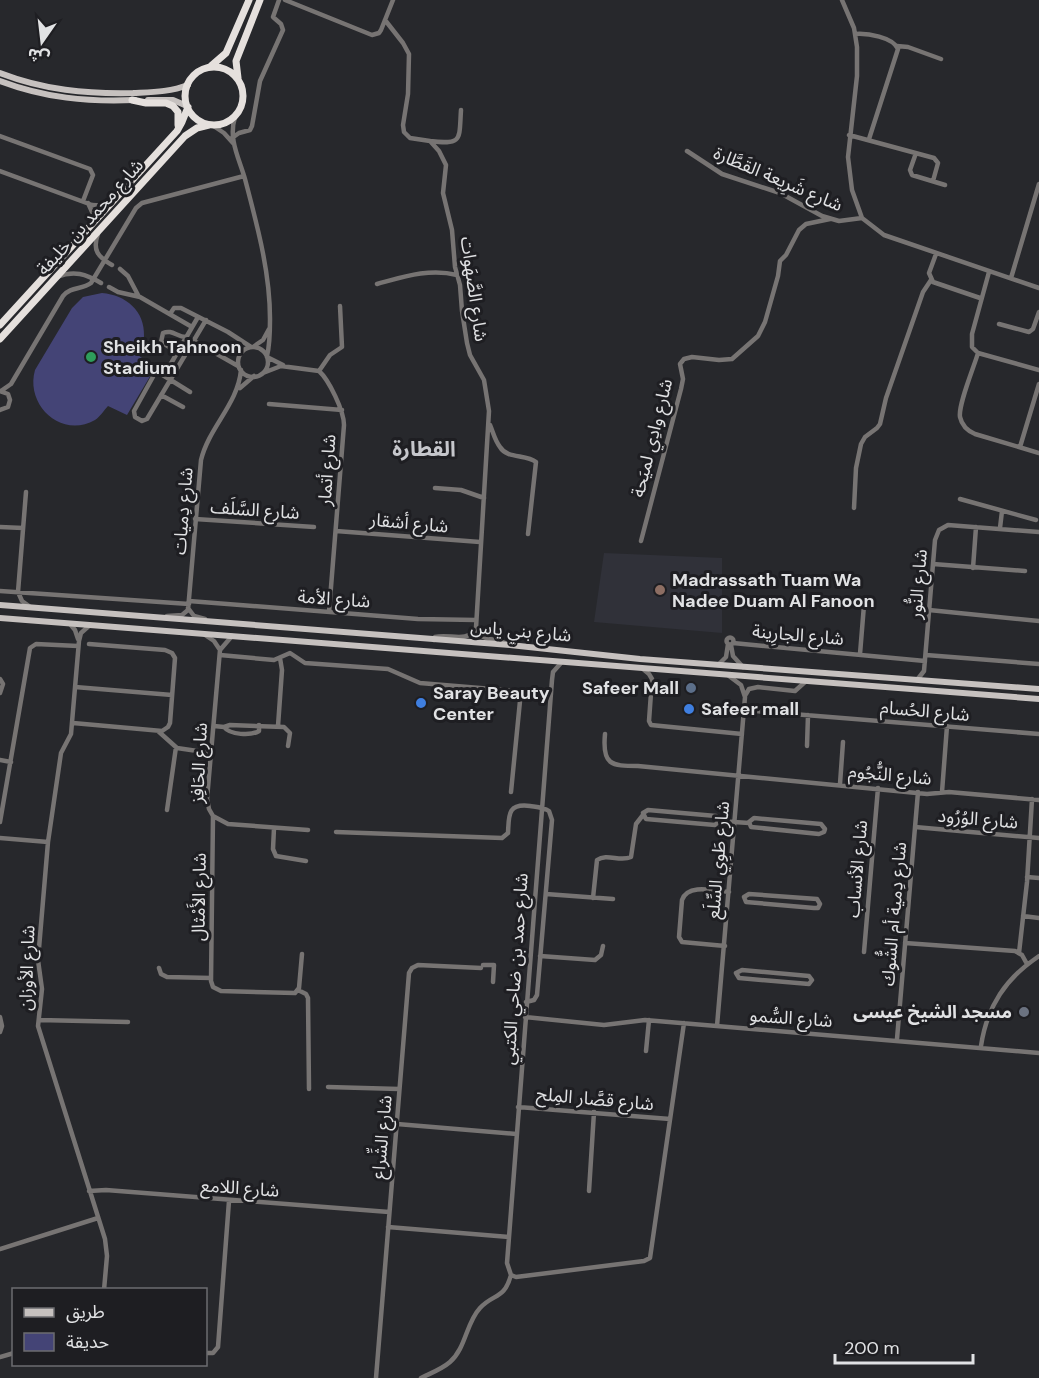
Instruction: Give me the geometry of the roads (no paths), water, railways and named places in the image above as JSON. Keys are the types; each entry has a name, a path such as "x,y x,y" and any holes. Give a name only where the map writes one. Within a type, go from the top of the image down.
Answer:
{"highway":[{"path":"249,0 226,53 218,62 196,74 188,85 186,99 188,106 196,119 210,125 228,122 241,109 243,89 236,61 260,1"},
{"path":"208,68 225,69 239,80"},
{"path":"132,100 166,103 173,106 179,116 177,131"},
{"name":"شارع محمد بن خليفة","path":"0,325 177,131 185,118 188,106"},
{"name":"شارع محمد بن خليفة","path":"0,339 185,136 197,128 210,125"}],"main road":[{"path":"0,73 39,86 84,93 163,92 188,85"},
{"path":"1,82 60,98 93,101 173,100 188,106"},
{"name":"شارع بني ياس","path":"0,604 163,619 510,645 718,665 1039,689"},
{"name":"شارع بني ياس","path":"0,618 1039,699"},
{"path":"518,659 529,647"},
{"path":"763,679 768,676 786,677 788,670"}],"street":[{"path":"232,138 239,132 250,130 252,126 260,81 283,30 281,24 273,17 279,0"},
{"path":"285,0 372,35 379,33 393,0"},
{"path":"842,0 855,33 857,76 849,135 850,183 862,218 884,235 1039,288"},
{"path":"385,20 404,43 409,54 404,132 410,138 450,143 459,135 460,110"},
{"path":"855,33 892,41 897,46 908,47 941,59"},
{"path":"869,139 897,54 897,46"},
{"path":"235,117 232,138 244,176 268,273 270,327 267,365 263,373"},
{"path":"210,125 224,133 234,145"},
{"path":"849,135 934,158 937,161 933,181"},
{"path":"0,136 90,169 92,178 86,202"},
{"name":"شارع الصَّهَوات","path":"430,141 439,151 446,165 443,193 452,230 468,347 485,387 489,424 476,628"},
{"name":"شارع شَرِيعة القَطَّارة","path":"687,151 722,174 771,189 830,219 847,221 862,218"},
{"path":"916,153 911,174 945,185"},
{"path":"0,171 98,206 108,206"},
{"path":"0,410 6,409 9,405 11,384 63,296 69,290 88,286 94,279 139,205 244,176"},
{"path":"1011,278 1039,188"},
{"path":"86,202 92,210 93,222"},
{"name":"شارع وادِي لميَحة","path":"641,541 681,389 683,379 680,364 684,359 692,357 732,359 758,336 765,322 780,261 786,255 799,230 806,224 830,219"},
{"path":"55,278 66,274 89,273 97,269 100,260 95,246 99,231"},
{"path":"936,254 929,273 931,280 938,285 980,298"},
{"path":"99,256 112,265"},
{"path":"120,269 126,273 140,297"},
{"path":"377,284 429,272 457,275"},
{"path":"989,272 980,298 970,343 978,353 1039,370"},
{"path":"80,273 101,283"},
{"path":"854,508 855,476 861,444 867,435 877,429 880,424 886,398 922,292 931,280"},
{"path":"123,293 129,288 131,281"},
{"path":"109,287 140,297 192,327"},
{"path":"194,340 249,376 285,366 319,371 330,355 342,347 339,306"},
{"path":"170,314 178,307 206,320 251,347 260,349 267,356 285,366"},
{"path":"999,324 1029,332 1033,329 1039,312"},
{"path":"198,317 166,372 154,375 134,411 134,416 142,421 147,419 206,320"},
{"path":"240,368 240,354 263,340 270,327"},
{"path":"176,354 161,342 163,333 171,331 181,337 186,337"},
{"path":"978,353 960,412 962,423 975,434 1039,453"},
{"name":"شارع دِميات","path":"238,390 240,368"},
{"name":"شارع أتمار","path":"319,371 323,374 342,410 344,425 329,612"},
{"path":"159,373 190,392"},
{"name":"شارع دِميات","path":"189,604 202,454 238,390 254,376"},
{"path":"10,397 0,391 11,384"},
{"path":"1020,447 1039,384"},
{"path":"162,394 183,407"},
{"path":"269,404 342,410"},
{"path":"489,424 501,449 507,453 531,458 536,462 528,534"},
{"path":"435,488 467,491 484,498"},
{"path":"26,492 18,592 22,601 29,606"},
{"path":"960,499 1036,520"},
{"path":"1000,528 1002,511"},
{"name":"شارع السَّلَف","path":"195,519 314,527"},
{"name":"شارع النُّور","path":"924,671 933,564 939,531 948,525 1039,532"},
{"path":"0,527 23,528"},
{"path":"973,568 976,527"},
{"name":"شارع أشقار","path":"336,531 480,542"},
{"path":"933,564 1025,571"},
{"name":"شارع الأمة","path":"0,591 418,619 476,620"},
{"path":"163,619 171,615 184,615 189,604"},
{"path":"189,604 194,616 215,623"},
{"name":"شارع الجارِينة","path":"860,654 864,605"},
{"path":"929,610 1039,621"},
{"path":"70,624 77,633 78,644"},
{"path":"78,644 81,633 90,625"},
{"path":"434,639 442,635 466,637 471,635 476,628"},
{"path":"476,628 478,635 482,638 510,645"},
{"path":"204,634 214,641 220,652"},
{"path":"220,652 232,636"},
{"path":"0,822 30,648 36,644 78,644"},
{"name":"شارع الأوزان","path":"78,644 73,723 70,738 60,757 48,842 38,960 42,989 39,1020 40,1035 106,1247 104,1288"},
{"path":"73,723 158,731 168,728 175,658 172,652 89,644"},
{"path":"718,665 726,657 731,644"},
{"path":"731,644 734,659 743,667"},
{"name":"شارع الجارِينة","path":"731,644 1039,664"},
{"path":"220,652 270,660 290,653 305,663 387,669 420,683 551,694"},
{"name":"شارع الحَافِز","path":"220,652 208,804 213,816 228,824 308,830"},
{"path":"278,726 282,670 280,658"},
{"path":"544,662 554,672 561,663"},
{"path":"643,669 652,679 649,720 651,725 742,734"},
{"path":"917,680 924,671 933,681"},
{"name":"شارع حمد بن ضاحي الكتبي","path":"511,1275 508,1268 509,1237 516,1134 554,672"},
{"path":"728,676 739,682 745,697"},
{"path":"0,679 3,684 0,693"},
{"path":"745,697 749,689 795,691 805,682"},
{"path":"75,687 172,695"},
{"path":"511,792 520,701 517,691"},
{"path":"520,701 526,698 529,692"},
{"name":"شارع طَوِي السِّلَع","path":"717,1026 745,697"},
{"name":"شارع الحُسام","path":"744,710 1039,734"},
{"path":"807,746 808,715"},
{"path":"224,728 230,724 278,726 289,730 288,746"},
{"path":"214,726 230,732 255,734 259,731 259,725"},
{"path":"942,792 947,726"},
{"path":"158,731 176,747 211,753"},
{"name":"شارع النُّجُوم","path":"605,734 603,748 606,757 612,764 618,766 840,784 931,794 942,792 1039,800"},
{"path":"840,784 843,742"},
{"path":"167,810 176,747"},
{"path":"0,760 11,762"},
{"name":"شارع الأنساب","path":"864,952 878,788"},
{"name":"شارع دِمية أم الشُّوك","path":"897,1039 918,792"},
{"path":"1027,964 1019,953 1032,799"},
{"path":"336,832 502,838 508,833 509,818 513,808 522,805 542,807 549,811 552,818 536,997 526,1002"},
{"path":"593,898 595,863 604,857 628,859 633,854 636,822 644,812 648,810 716,816 719,821"},
{"path":"643,815 647,819 715,825 719,821 748,823 753,827 819,834 825,829 820,823 754,818 748,823"},
{"name":"شارع الأَمْثال","path":"211,978 213,816"},
{"name":"شارع الوُرُود","path":"915,827 1039,838"},
{"path":"274,828 273,849 276,856 306,861"},
{"path":"0,838 48,842"},
{"path":"1027,877 1039,878"},
{"path":"725,946 682,942 680,937 682,900 685,893 693,890 729,895 744,898 748,903 816,908 820,904 817,899 760,894 747,894 744,898"},
{"path":"546,894 613,899"},
{"path":"1023,916 1039,918"},
{"path":"905,943 1019,953"},
{"path":"540,956 595,960 601,955 603,946"},
{"path":"298,990 302,954"},
{"path":"981,1046 987,1018 994,1002 1010,980 1039,956"},
{"name":"شارع الشِّراع","path":"376,1378 409,975 412,968 420,965 482,967 494,965 494,982"},
{"path":"159,968 167,977 211,978 213,987 221,991 293,993 298,990"},
{"path":"722,973 736,975 741,979 809,984 812,980 809,976 742,970 736,975"},
{"path":"298,990 306,994 308,998 309,1089"},
{"path":"0,1017 2,1026 0,1032"},
{"name":"شارع السُّمو","path":"525,1017 603,1025 649,1020 981,1046 1039,1053"},
{"path":"39,1020 128,1022"},
{"path":"646,1051 649,1020"},
{"path":"422,1378 453,1360 477,1311 503,1293 511,1275 516,1277 646,1261 650,1258 684,1023"},
{"path":"328,1087 399,1089"},
{"name":"شارع قصَّار المِلح","path":"518,1107 670,1119"},
{"path":"589,1191 594,1112"},
{"path":"397,1124 516,1134"},
{"name":"شارع اللامع","path":"89,1191 106,1190 389,1212"},
{"path":"207,1353 216,1351 219,1344 229,1200"},
{"path":"0,1249 98,1218"},
{"path":"388,1227 509,1237"},
{"path":"508,1268 521,1275"}],"place":[{"name":"Sheikh Tahnoon Stadium","path":"91,357"},
{"name":"Madrassath Tuam Wa Nadee Duam Al Fanoon","path":"660,590"},
{"name":"Safeer Mall","path":"691,688"},
{"name":"Saray Beauty Center","path":"421,703"},
{"name":"Safeer mall","path":"689,709"},
{"name":"مسجد الشيخ عيسى","path":"1024,1012"}],"district":[{"name":"القطارة","path":"424,449"}]}
